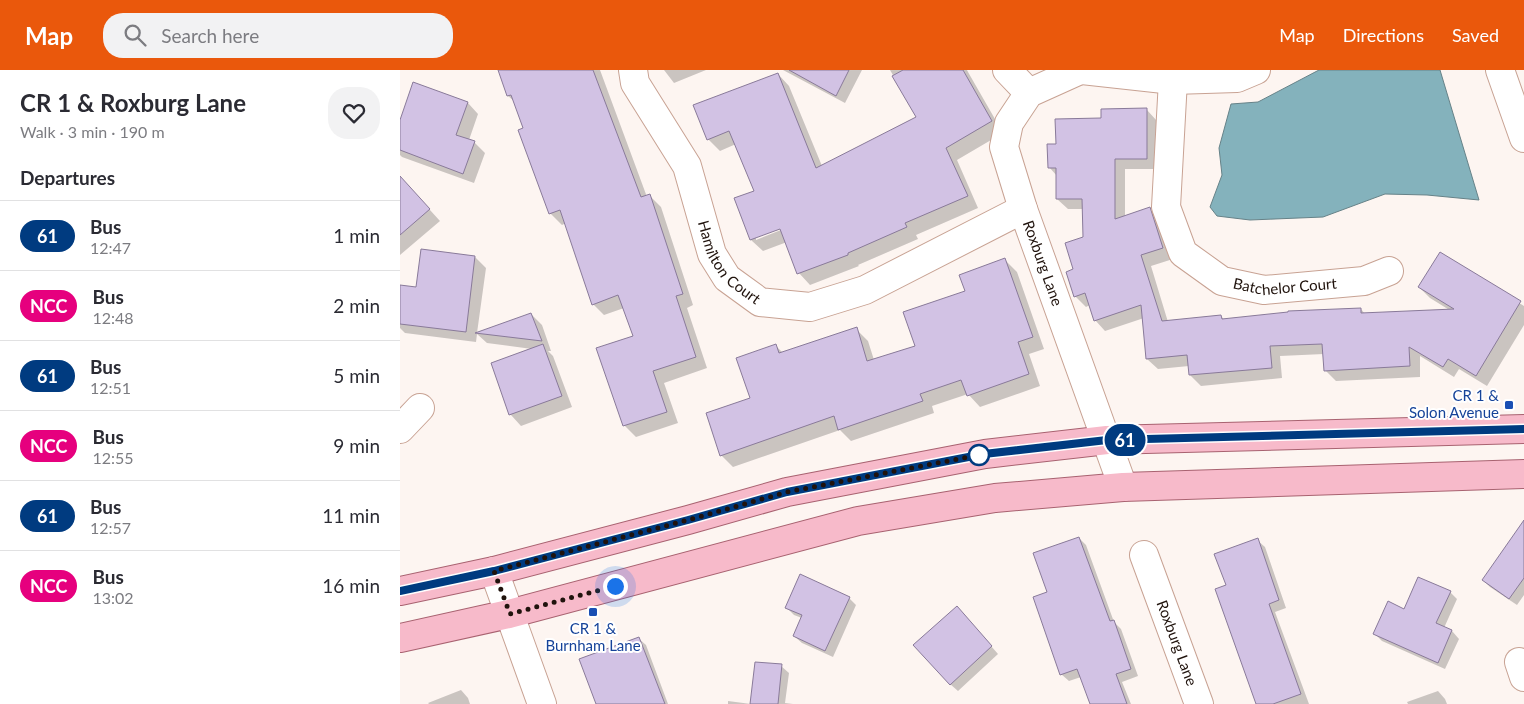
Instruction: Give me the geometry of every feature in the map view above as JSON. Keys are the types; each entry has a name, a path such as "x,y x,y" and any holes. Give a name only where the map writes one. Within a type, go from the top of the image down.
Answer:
{"main road":[{"path":"400,590 494,571 787,492 984,454 1107,440 1524,429"},
{"path":"400,638 510,614 858,521 995,498 1123,487 1524,474"}],"street":[{"name":"Hamilton Court","path":"632,70 636,83 687,166 712,254 727,278 760,302 810,307 865,290 1023,209"},
{"path":"1007,70 1029,93 1081,70 1173,80 1237,78 1256,70"},
{"path":"1500,70 1524,138"},
{"name":"Batchelor Court","path":"1173,80 1166,207 1183,253 1222,281 1264,290 1364,281 1389,271"},
{"name":"Roxburg Lane","path":"1029,93 1009,123 1004,147 1023,209 1123,487"},
{"path":"400,428 420,408"},
{"name":"Roxburg Lane","path":"1144,555 1199,704"},
{"path":"494,571 542,704"}],"water":[{"path":"1319,70 1440,70 1479,200 1427,195 1385,194 1323,217 1250,220 1217,216 1210,207 1222,175 1219,148 1231,104 1258,102"}],"building":[{"path":"498,70 593,70 641,197 650,194 683,294 676,296 696,357 653,371 667,412 623,426 596,348 633,336 618,295 592,305 560,210 549,214 518,130 523,128 511,95 507,96"},
{"path":"789,70 849,70 836,96"},
{"path":"903,70 963,70 992,121 946,148 968,196 905,223 907,227 848,253 848,255 797,274 780,229 750,240 734,198 754,191 729,131 707,140 693,105 778,73 816,168 916,117 892,76"},
{"path":"413,82 468,102 456,135 475,141 463,174 400,150 400,120"},
{"path":"1147,108 1147,159 1115,159 1115,219 1150,207 1163,248 1141,255 1162,321 1221,315 1222,319 1288,311 1361,308 1361,313 1454,309 1418,287 1440,252 1521,301 1476,376 1448,359 1443,367 1409,347 1410,366 1324,371 1322,344 1270,346 1272,368 1189,375 1187,355 1146,359 1141,305 1094,321 1085,293 1074,297 1066,272 1073,269 1065,243 1083,237 1082,199 1056,199 1056,168 1048,168 1047,144 1056,144 1055,119 1101,118 1101,109"},
{"path":"400,176 430,209 400,235"},
{"path":"421,249 475,256 466,332 400,324 400,285 416,287"},
{"path":"1005,258 1033,337 1018,342 1029,374 967,396 961,380 920,394 923,401 838,430 834,416 720,456 706,413 750,398 736,358 776,344 779,353 857,327 867,361 915,346 903,312 965,291 959,275"},
{"path":"531,313 542,341 475,333"},
{"path":"543,344 562,396 509,415 491,363"},
{"path":"1524,520 1524,578 1509,599 1482,580"},
{"path":"1079,537 1110,621 1114,620 1131,669 1116,674 1127,704 1090,704 1077,669 1060,675 1033,597 1047,592 1033,553"},
{"path":"1258,538 1279,600 1269,604 1301,694 1273,704 1256,704 1215,589 1226,585 1214,554"},
{"path":"800,574 850,597 825,651 793,636 802,615 785,608"},
{"path":"1418,577 1451,591 1436,623 1452,630 1438,663 1373,634 1388,601 1404,609"},
{"path":"957,606 992,646 950,685 913,645"},
{"path":"639,637 665,704 596,704 579,659"},
{"path":"755,662 782,664 778,704 750,704"}],"bus line":[{"name":"61","path":"400,591 494,571 787,492 984,454 1107,440 1524,429"}],"place":[{"name":"CR 1 & Solon Avenue","path":"1509,405"},
{"name":"CR 1 & Burnham Lane","path":"593,612"}],"route":[{"path":"615,586 510,614 494,571 787,492 984,454 979,455"}]}
